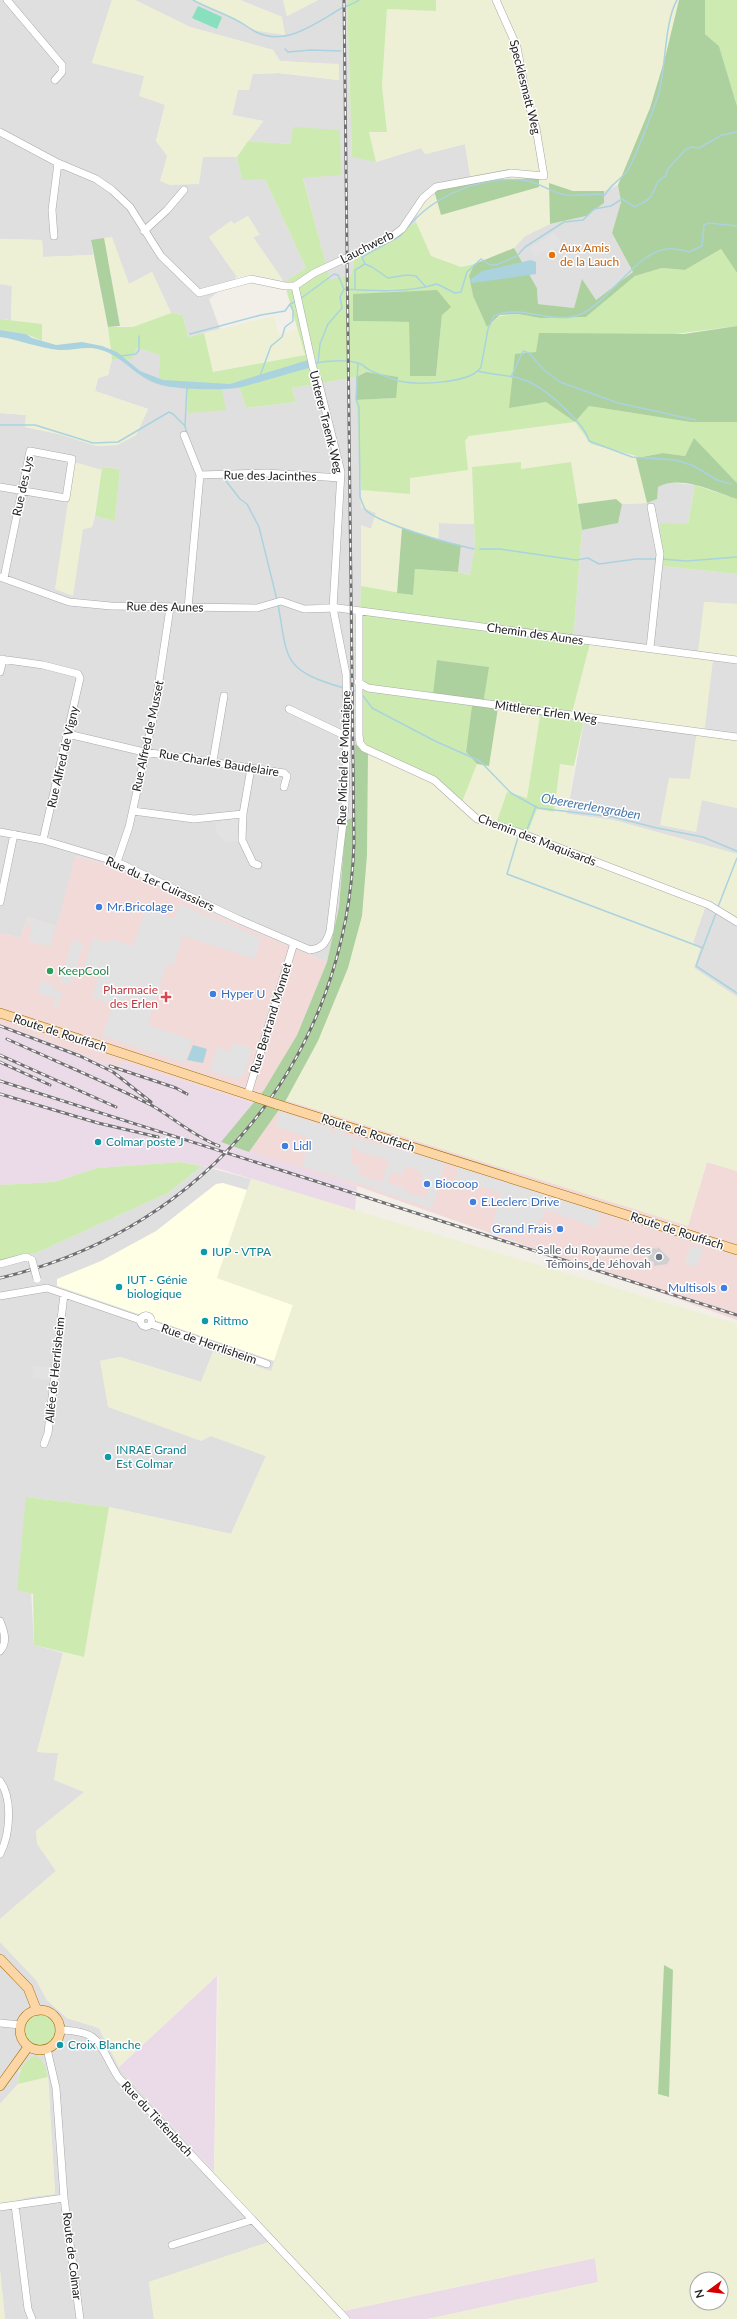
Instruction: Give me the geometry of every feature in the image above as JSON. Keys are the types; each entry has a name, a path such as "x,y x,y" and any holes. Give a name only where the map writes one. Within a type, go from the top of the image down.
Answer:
{"main road":[{"name":"Route de Rouffach","path":"0,1014 248,1093 276,1104 737,1250"},
{"path":"0,1959 28,1988 37,2010"},
{"path":"37,2010 54,2016 58,2022 60,2030 57,2040 46,2049 37,2050 28,2047 23,2041 20,2025 24,2018 37,2010"},
{"path":"0,2086 28,2047"}],"street":[{"path":"7,0 62,65 62,72 55,80"},
{"name":"Specklesmatt Weg","path":"496,0 517,47 526,96 536,128 544,176"},
{"path":"0,132 58,163 96,179 112,190 130,207 161,256 199,293 251,279 295,286"},
{"path":"54,236 52,210 58,163"},
{"name":"Lauchwerb","path":"295,286 314,273 384,240 402,229 423,198 436,187 511,173 544,176"},
{"path":"144,230 167,210 184,190"},
{"name":"Unterer Traenk Weg","path":"295,286 313,368 320,388 341,472 333,608"},
{"path":"184,435 200,475 188,608"},
{"name":"Rue des Lys","path":"2,578 30,451 72,459 66,498 22,490"},
{"name":"Rue des Jacinthes","path":"200,475 267,473 340,478"},
{"path":"0,486 22,490"},
{"path":"650,648 660,554 651,507"},
{"name":"Rue des Aunes","path":"2,578 69,602 112,606 257,608 277,601 304,609 333,608"},
{"name":"Rue Alfred de Musset","path":"117,862 133,811 144,752 154,714 170,608"},
{"name":"Chemin des Aunes","path":"333,608 737,660"},
{"name":"Rue Michel de Montaigne","path":"294,943 310,950 320,948 326,943 330,931 345,806 347,688 339,632 333,608"},
{"name":"Chemin des Maquisards","path":"359,611 359,740 364,748 434,780 477,819 518,832 709,904 737,922"},
{"path":"0,672 1,659"},
{"name":"Rue Alfred de Vigny","path":"1,659 43,665 78,674 80,678 43,840"},
{"name":"Mittlerer Erlen Weg","path":"358,682 368,688 737,738"},
{"path":"212,761 224,696"},
{"path":"289,709 346,736"},
{"name":"Rue Charles Baudelaire","path":"68,734 144,752 284,773 287,776 284,787"},
{"path":"251,768 243,814 242,840 253,863 258,865"},
{"path":"133,811 194,819 243,814"},
{"name":"Rue du 1er Cuirassiers","path":"0,832 43,840 117,862 240,920 294,943"},
{"path":"0,902 14,834"},
{"name":"Rue Bertrand Monnet","path":"248,1093 294,943"},
{"path":"0,1264 26,1257 32,1260 41,1288"},
{"name":"Rue de Herrlisheim","path":"0,1296 41,1288 64,1294 140,1320 144,1327 151,1324 268,1364"},
{"name":"Allée de Herrlisheim","path":"44,1444 48,1433 64,1294"},
{"path":"0,1621 5,1638 4,1645 0,1651"},
{"path":"0,1781 6,1796 8,1829 0,1854"},
{"path":"0,2023 20,2025"},
{"name":"Rue du Tiefenbach","path":"60,2030 83,2031 93,2037 101,2046 118,2077 346,2319"},
{"name":"Route de Colmar","path":"46,2049 56,2088 64,2195 80,2319"},
{"path":"0,2207 64,2195"},
{"path":"15,2205 28,2309 32,2319"},
{"path":"172,2245 252,2220"}],"shaded area":[{"path":"0,0 112,0 92,62 144,76 165,105 156,141 203,157 237,157 242,179 265,179 306,268 284,282 253,237 259,234 248,216 234,224 231,221 209,237 237,277 209,299 220,329 188,337 183,315 171,313 152,272 129,284 91,240 93,255 43,257 42,240 0,239"},
{"path":"112,0 135,0 190,27 273,50 280,61 339,64 339,80 279,73 253,74 249,90 238,90 232,115 263,121 237,157 203,157 199,184 170,185 160,181 167,156 156,141 165,105 139,96 144,76 92,63"},
{"path":"135,0 192,0 258,31 282,17 240,0 283,0 287,16 318,0 347,0 352,156 376,162 421,148 426,154 465,144 471,181 418,210 416,222 355,257 351,275 330,281 303,177 293,127 290,144 248,141 263,121 232,115 238,90 253,74 279,73 338,80 339,65 280,61 273,50 190,27"},
{"path":"192,0 240,0 282,17 285,35 258,31"},
{"path":"283,0 318,0 287,16"},
{"path":"436,0 679,0 665,58 650,108 618,185 604,191 573,191 549,183 550,224 525,236 514,248 461,267 430,256 416,222 418,210 434,190 441,215 471,181 465,144 425,154 421,148 376,162 369,132 387,131 382,86 387,9 436,11"},
{"path":"618,185 621,202 612,233 633,272 596,300 582,280 574,308 538,304 537,288 514,248 525,236 550,224 586,216 604,203 604,191"},
{"path":"248,216 260,235 253,237 284,282 254,275 237,277 209,237 231,221 234,224"},
{"path":"553,233 559,238 561,247 542,252 538,256 533,255 530,248"},
{"path":"112,237 129,284 152,272 171,313 133,327 120,326 104,238"},
{"path":"0,239 42,240 43,257 93,255 108,327 112,359 108,375 98,378 95,391 148,409 136,435 117,445 97,446 59,434 25,427 26,415 0,413 0,337 41,346 42,324 11,320 12,286 0,284"},
{"path":"0,284 12,285 11,320 0,319"},
{"path":"274,316 279,335 298,329 305,355 213,372 204,333"},
{"path":"137,348 161,355 188,383 188,413 221,384 238,381 246,408 296,402 292,388 356,377 361,507 376,513 371,529 361,526 361,586 352,818 346,821 339,907 327,962 201,909 163,888 115,866 76,856 57,926 27,917 21,938 0,933 0,413 26,415 25,427 59,434 97,446 117,445 136,435 148,409 95,391 98,378 108,375 112,359 132,359","holes":["74,462 101,470 102,467 120,469 115,521 95,516 92,527 83,529"]},
{"path":"575,422 591,444 636,458 647,503 622,504 616,499 578,504 571,462 521,469 520,462 472,468 474,524 439,523 438,540 402,528 397,593 361,586 361,525 371,529 376,513 361,507 361,490 410,494 410,478 467,470 465,441 469,436"},
{"path":"74,462 101,470 92,527 83,529 73,596 55,589"},
{"path":"666,482 695,485 688,524 662,566 737,574 737,604 704,602 737,658 737,740 704,735 573,641 582,530 617,523 622,504 647,503 658,487"},
{"path":"439,523 474,524 475,549 471,575 458,572 461,545 438,540"},
{"path":"704,602 737,604 737,658 698,652"},
{"path":"590,643 713,660 704,735 737,740 737,808 702,800 696,832 660,825 669,778 690,779 697,732 572,713"},
{"path":"498,708 540,716 527,799 537,809 560,764 574,766 567,814 613,820 737,854 737,921 707,902 693,942 700,949 694,968 737,997 737,1171 707,1162 688,1226 286,1100 318,1041 367,855 368,754 429,779 460,807 477,764 489,765"},
{"path":"585,716 697,732 690,780 702,800 737,808 737,854 613,820 567,814"},
{"path":"243,814 242,840 226,843 217,834 215,818"},
{"path":"75,856 115,866 163,888 201,909 327,962 297,1035 264,1090 253,1103 123,1062 122,1067 98,1061 41,1038 0,1024 0,933 21,938 27,917 57,926"},
{"path":"707,902 737,921 737,997 694,968 700,949 693,942"},
{"name":"Hyper U","path":"180,904 261,938 255,959 183,936 173,966 166,964 148,1025 192,1040 185,1063 102,1036 113,1005 92,997 101,970 84,965 93,938 108,943 111,939 133,946 145,910 174,919"},
{"path":"28,918 56,926 50,947 29,941 32,927 26,925"},
{"path":"73,939 83,944 72,983 69,982 68,984 60,982"},
{"path":"41,981 54,985 53,989 62,991 57,1009 53,1008 56,998 37,993"},
{"path":"0,1024 41,1038 98,1061 121,1067 123,1062 253,1103 222,1142 357,1186 355,1211 220,1169 181,1162 97,1168 54,1182 0,1185"},
{"path":"232,1043 252,1048 244,1076 240,1075 239,1079 210,1071 217,1047 230,1051"},
{"path":"286,1100 688,1225 707,1162 737,1171 737,1320 357,1186 249,1152"},
{"path":"280,1112 329,1127 334,1135 336,1133 333,1128 345,1132 344,1135 445,1162 432,1209 379,1191 389,1160 357,1151 355,1146 352,1147 352,1164 360,1167 358,1175 381,1182 379,1190 302,1166 310,1138 275,1126","holes":["410,1167 421,1172 422,1181 431,1184 426,1198 404,1192 405,1188 388,1183 391,1172 401,1175 404,1169"]},
{"path":"202,1166 251,1179 217,1278 293,1305 271,1372 213,1352 201,1382 120,1357 100,1361 211,1436 266,1456 231,1534 109,1507 26,1497 34,1645 63,1653 37,1752 58,1753 85,1792 36,1831 38,1844 56,1871 0,1919 0,1260 36,1253 168,1193"},
{"path":"458,1167 601,1213 596,1228 545,1209 542,1220 539,1219 538,1223 541,1224 538,1234 493,1222 501,1193 455,1179"},
{"path":"251,1179 737,1324 737,2319 428,2319 598,2282 595,2258 343,2311 351,2319 154,2319 149,2282 275,2240 214,2172 219,1974 119,2067 99,2028 67,2018 47,2000 36,1980 0,1942 0,1919 56,1871 37,1844 36,1831 84,1792 54,1780 58,1753 37,1752 63,1653 84,1657 109,1507 231,1534 266,1456 211,1436 201,1441 108,1407 100,1361 120,1357 201,1382 213,1352 271,1371 293,1305 217,1278"},
{"path":"223,1183 247,1190 217,1278 293,1305 274,1361 154,1320 149,1314 141,1315 57,1286 57,1279 101,1261 156,1231 216,1184"},
{"path":"691,1245 703,1249 697,1266 685,1264"},
{"name":"Salle du Royaume des Témoins de Jéhovah","path":"658,1247 670,1259 667,1264 654,1266 654,1262 650,1261 648,1257 653,1248 657,1249"},
{"path":"33,1366 51,1367 50,1380 32,1378"},
{"path":"0,1942 36,1980 47,2000 67,2018 99,2028 119,2067 275,2240 149,2282 154,2319 5,2319 0,2270 0,2205 29,2197 55,2194 48,2077 43,2061 19,2070 18,2084 0,2104"},
{"path":"217,1975 214,2172 119,2067"},
{"path":"48,2077 55,2194 29,2197 0,2205 0,2104 18,2084"},
{"path":"595,2258 598,2282 428,2319 351,2319 343,2311"},
{"path":"0,2270 5,2319 0,2319"}],"green space":[{"path":"347,0 436,0 436,11 387,9 382,86 387,132 369,132 376,162 352,157"},
{"path":"679,0 705,0 705,34 719,46 737,106 737,273 721,249 685,270 662,268 635,276 586,317 540,318 518,314 500,315 487,327 473,296 469,276 474,264 514,248 537,288 538,304 574,308 582,279 596,300 633,272 612,233 621,202 618,185 650,108 665,58"},
{"path":"705,0 737,0 737,106 719,46 705,34"},
{"path":"198,6 222,17 217,29 192,18"},
{"path":"293,127 340,130 341,175 303,178 330,280 351,275 355,257 416,222 431,256 461,267 474,264 469,276 473,296 487,327 500,316 518,314 540,318 586,317 635,276 662,268 685,270 721,249 737,273 737,326 536,352 509,407 546,402 575,422 469,436 465,441 468,470 410,478 410,494 361,490 356,400 396,398 365,372 356,377 292,388 296,402 246,408 238,382 221,385 226,410 188,413 187,383 159,381 160,355 137,348 132,359 112,359 108,327 133,327 171,313 183,315 188,337 204,333 213,372 305,355 284,282 306,268 265,179 242,180 237,157 248,141 290,144","holes":["442,315 436,376 410,376 409,322 353,321"]},
{"path":"539,178 539,187 441,215 434,190 471,181"},
{"path":"549,183 573,191 604,191 604,203 586,216 550,224"},
{"path":"104,238 120,326 108,327 91,240"},
{"path":"437,290 451,307 442,315 436,376 410,376 409,322 353,321 353,294"},
{"path":"0,319 42,324 42,341 26,334 0,330"},
{"path":"737,326 737,422 690,422 589,406 575,422 546,402 509,408 515,354 536,352 539,333 684,334"},
{"path":"366,372 398,377 396,398 356,400 356,377"},
{"path":"589,406 690,422 737,422 737,483 694,439 685,456 663,453 640,457 591,444 575,422"},
{"path":"694,438 737,483 737,499 698,486 677,482 667,483 658,487 657,499 647,503 636,458 663,453 685,456"},
{"path":"521,462 521,469 571,462 582,530 573,641 590,643 572,713 585,716 574,766 560,764 554,812 537,809 527,834 495,827 507,792 527,798 540,716 483,706 488,667 437,660 472,705 466,752 477,764 460,807 429,779 368,754 355,744 361,586 412,595 415,569 458,572 470,575 475,549 472,467"},
{"path":"102,467 120,469 115,521 95,516"},
{"path":"695,485 737,499 737,574 662,566 660,523 688,524"},
{"path":"616,499 622,504 618,523 582,530 578,504"},
{"path":"402,528 438,540 461,545 458,572 415,569 413,595 397,593"},
{"path":"437,660 489,667 483,705 498,708 489,766 477,764 466,752 472,705 433,694"},
{"path":"355,744 368,754 367,855 362,916 348,968 318,1041 286,1100 249,1152 221,1142 264,1090 297,1035 327,962 339,907 346,820 352,818"},
{"path":"181,1162 202,1166 168,1193 36,1253 0,1260 0,1185 54,1182 97,1168"},
{"path":"26,1497 109,1507 84,1657 34,1645 33,1594 17,1590"},
{"path":"664,1965 673,1970 669,2097 658,2094"},
{"path":"36,2014 42,2014 52,2021 55,2030 54,2036 48,2043 42,2046 36,2046 26,2039 23,2033 23,2027 30,2017"},
{"path":"34,2056 38,2057 42,2061 48,2077 18,2084 22,2067"}],"water":[{"path":"531,260 536,262 536,274 472,283 470,280 482,271"},
{"path":"0,330 26,334 32,338 56,345 82,342 102,346 117,352 140,371 163,380 230,384 308,360 309,368 242,387 198,389 173,387 148,380 115,357 101,350 90,348 59,350 44,348 0,337"},
{"path":"193,1045 207,1049 203,1063 187,1060"}],"waterway":[{"path":"193,0 240,22 256,32 266,36 276,37 287,36 307,28 359,0"},
{"path":"407,228 418,216 446,196 478,184 495,181 528,181 566,195 605,195 629,168 658,96 663,74 667,33 673,9 677,0"},
{"path":"285,49 288,52 311,50 341,51"},
{"path":"318,363 320,344 328,324 342,308 340,297 344,289 379,291 403,290 437,284 455,293 461,292 467,272 481,259 490,265 496,265 517,256 525,247 564,222 583,220 594,209 611,206 622,199 635,207 650,198 658,182 666,176 667,170 686,149 692,147 699,148 722,135 737,132"},
{"path":"315,363 336,361 353,362 361,364 370,370 399,381 407,382 443,382 466,377 475,373 481,367 488,329 494,316 515,312 560,318 581,314 593,307 638,264 649,256 662,250 676,249 689,252 702,246 704,225 709,223 737,226"},
{"path":"365,264 362,257 400,236 403,232"},
{"path":"355,289 355,270 365,264 388,278 407,275 416,276 426,287"},
{"path":"300,299 334,274 338,275 344,289"},
{"path":"260,376 271,346 282,337 285,327 293,321 293,311 290,304 297,301"},
{"path":"190,334 261,315 285,311 290,304"},
{"path":"121,356 136,354 139,350 139,336"},
{"path":"511,377 523,351 529,353 544,370 560,382 618,403 696,420"},
{"path":"358,363 356,399 359,407 360,497 365,509 372,515 399,527 474,549"},
{"path":"478,371 520,378 540,388 566,409 581,426 589,441 632,457 676,460 694,466 717,480 731,484"},
{"path":"187,386 185,426 187,434"},
{"path":"0,425 35,425 93,443 118,442 169,412 185,426"},
{"path":"223,477 240,499 247,504 259,527 277,600"},
{"path":"480,549 500,549 576,560 588,558 599,564 636,559 656,559"},
{"path":"661,559 687,561 737,557"},
{"path":"278,604 284,639 287,651 292,661 299,669 309,675 324,682 344,688"},
{"path":"349,689 357,692"},
{"name":"Oberererlengraben","path":"361,693 372,708 435,741 480,761 511,793 538,808 613,817 703,837 737,851"},
{"path":"526,832 536,806"},
{"path":"519,834 507,874 703,948"},
{"path":"718,907 737,858"},
{"path":"716,913 696,966 737,993"}],"railway":[{"path":"0,1278 75,1254 142,1219 202,1175 253,1122 294,1061 325,994 345,921 354,843 344,0"},
{"path":"0,1026 80,1056 113,1072 151,1102"},
{"path":"7,1039 151,1105 192,1132 219,1146"},
{"path":"0,1055 116,1107"},
{"path":"0,1062 50,1085"},
{"path":"110,1066 176,1088 187,1094"},
{"path":"0,1081 737,1315"},
{"path":"0,1094 98,1123 158,1137"}],"place":[{"name":"Aux Amis de la Lauch","path":"552,255"},
{"name":"Mr.Bricolage","path":"99,907"},
{"name":"KeepCool","path":"50,971"},
{"name":"Hyper U","path":"213,994"},
{"name":"Pharmacie des Erlen","path":"166,997"},
{"name":"Colmar poste J","path":"98,1142"},
{"name":"Lidl","path":"285,1146"},
{"name":"Biocoop","path":"427,1184"},
{"name":"E.Leclerc Drive","path":"473,1202"},
{"name":"Grand Frais","path":"560,1229"},
{"name":"IUP - VTPA","path":"204,1252"},
{"name":"Salle du Royaume des Témoins de Jéhovah","path":"659,1257"},
{"name":"IUT - Génie biologique","path":"119,1287"},
{"name":"Multisols","path":"724,1288"},
{"name":"Rittmo","path":"205,1321"},
{"name":"INRAE Grand Est Colmar","path":"108,1457"},
{"name":"Croix Blanche","path":"60,2045"}]}
